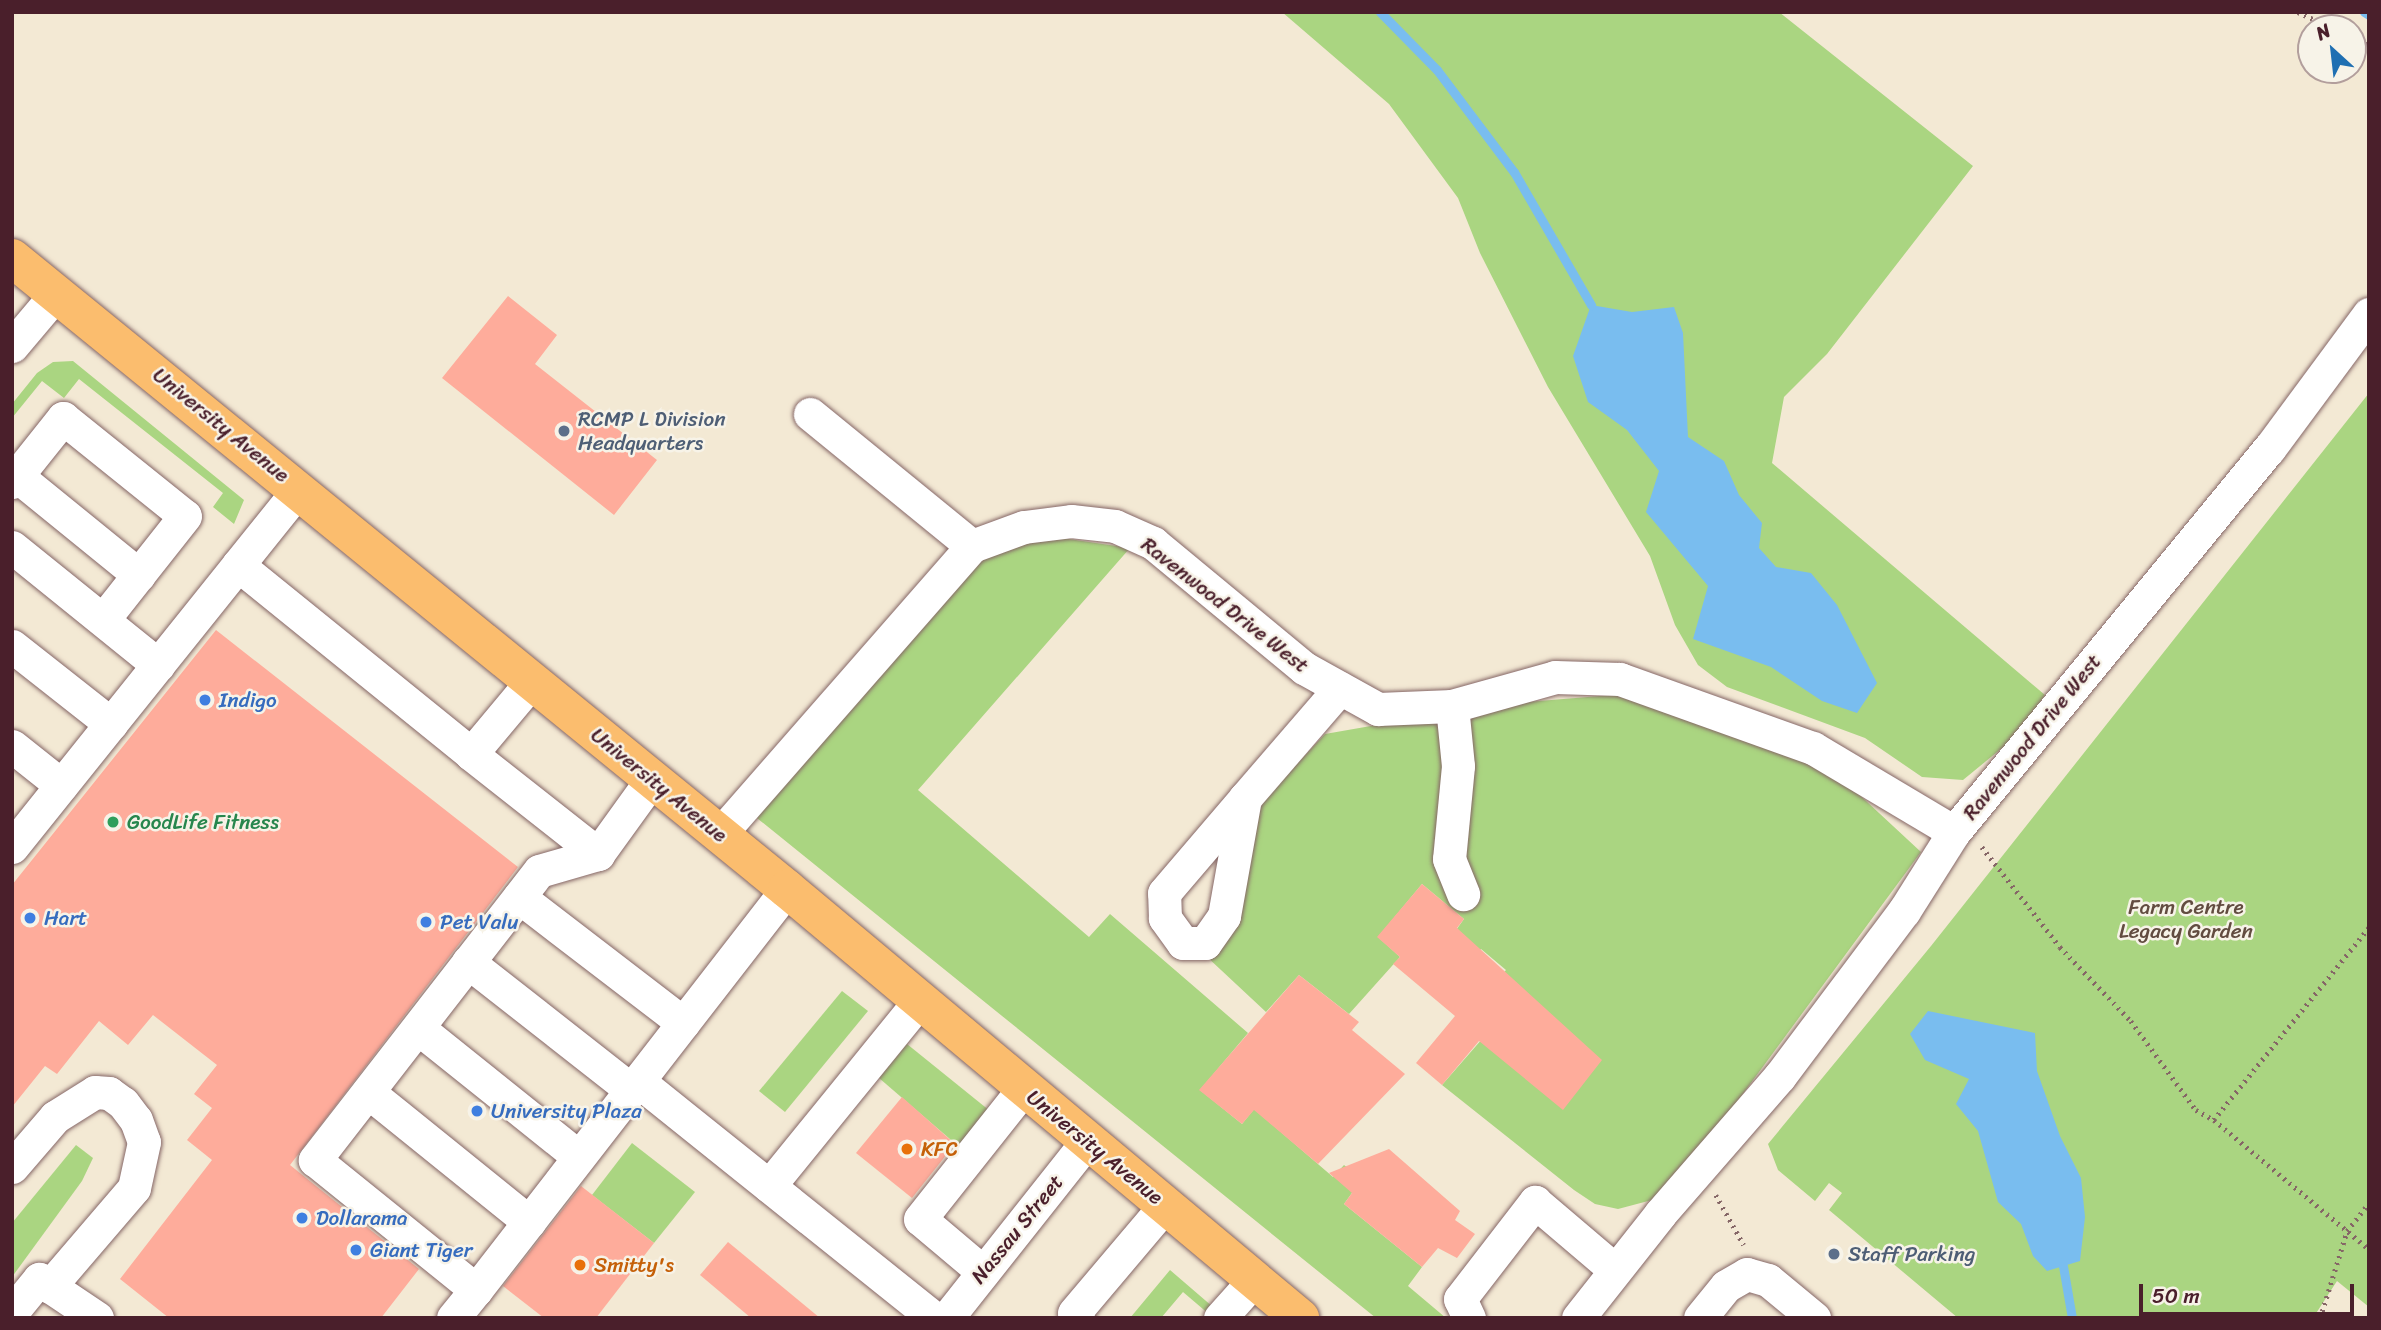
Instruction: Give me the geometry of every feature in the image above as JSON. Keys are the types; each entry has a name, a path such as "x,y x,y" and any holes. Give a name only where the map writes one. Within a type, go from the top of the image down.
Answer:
{"main road":[{"name":"University Avenue","path":"12,258 787,888 1023,1089 1166,1204 1300,1318"}],"street":[{"path":"12,346 55,294"},
{"name":"Ravenwood Drive West","path":"972,546 1047,523 1115,526 1153,543 1304,668 1378,709 1452,706 1555,677 1620,679 1813,748 1959,826 2269,449 2369,314"},
{"path":"720,834 972,546 810,414"},
{"path":"103,620 139,575 185,516 63,418 15,479 139,575"},
{"path":"12,847 299,489"},
{"path":"12,547 158,665"},
{"path":"238,565 598,854"},
{"path":"12,646 111,724"},
{"path":"471,754 531,681"},
{"path":"1245,799 1340,688"},
{"path":"1452,706 1458,766 1449,859 1463,894"},
{"path":"12,746 61,785"},
{"path":"477,1290 315,1160 539,871 598,854 652,779"},
{"path":"1578,1318 1702,1165 1797,1054 1904,911 1959,826"},
{"path":"453,1318 787,888"},
{"path":"519,897 683,1023"},
{"path":"468,962 769,1186 934,1318"},
{"path":"769,1186 919,1000"},
{"path":"418,1028 579,1157"},
{"path":"984,1272 920,1219 1023,1089"},
{"path":"12,1167 55,1117 95,1092 110,1093 123,1103 136,1119 144,1142 134,1188 49,1287"},
{"path":"368,1092 529,1222"},
{"name":"Nassau Street","path":"947,1318 1088,1140"},
{"path":"1469,1318 1460,1299 1535,1202 1615,1270"},
{"path":"1078,1318 1074,1313 1166,1204"},
{"path":"1700,1318 1726,1286 1747,1274 1768,1280 1814,1318"},
{"path":"12,1312 39,1279 97,1318"},
{"path":"1220,1318 1255,1279"}],"path":[{"path":"1959,826 2060,947 2131,1021 2196,1110 2214,1120 2369,1249"},
{"path":"2214,1120 2369,928"},
{"path":"1702,1165 1745,1246"},
{"path":"2320,1318 2347,1231 2369,1203"}],"green space":[{"path":"1282,12 1779,12 1973,166 1827,354 1784,397 1772,463 2045,695 2013,739 1963,780 1922,777 1865,738 1727,687 1698,665 1675,625 1650,556 1548,387 1480,253 1458,198 1389,104"},
{"path":"73,361 244,500 234,524 213,507 223,493 79,379 64,398 42,381 12,418 12,404 37,373 53,362"},
{"name":"Farm Centre Legacy Garden","path":"2369,393 2369,1307 2337,1281 2313,1318 1958,1318 1829,1210 1842,1193 1829,1183 1815,1201 1778,1170 1768,1144 1931,946"},
{"path":"1055,537 1130,548 918,790 1089,937 1110,914 1248,1033 1200,1090 1242,1124 1254,1109 1333,1177 1344,1165 1362,1179 1344,1204 1422,1267 1408,1286 1446,1318 1376,1318 747,810 927,613 983,559 1019,542"},
{"path":"1624,694 1748,733 1851,787 1921,852 1731,1110 1652,1200 1618,1209 1595,1204 1574,1190 1442,1085 1496,1023 1475,1004 1506,970 1481,949 1474,957 1451,937 1464,919 1422,884 1378,937 1400,957 1349,1014 1299,975 1266,1012 1206,956 1264,799 1325,734 1491,705"},
{"path":"842,991 868,1011 785,1112 759,1091"},
{"path":"907,1044 990,1111 958,1146 879,1078"},
{"path":"632,1143 695,1192 654,1243 592,1195"},
{"path":"76,1145 93,1158 82,1181 12,1277 12,1223"},
{"path":"1170,1270 1213,1307 1210,1315 1183,1292 1161,1318 1130,1318"}],"water":[{"path":"1591,305 1632,312 1674,307 1683,333 1688,437 1724,461 1739,495 1762,523 1759,548 1776,567 1811,573 1837,605 1877,683 1857,713 1822,701 1771,667 1693,639 1708,586 1646,512 1659,471 1627,430 1588,402 1573,356"},
{"path":"1928,1011 2035,1033 2037,1071 2060,1136 2081,1178 2085,1217 2080,1261 2047,1271 2033,1256 2021,1224 1998,1202 1978,1131 1956,1104 1969,1079 1925,1060 1910,1034"}],"building":[{"name":"RCMP L Division Headquarters","path":"508,296 557,335 535,364 657,460 614,515 442,378"},
{"path":"216,630 518,867 290,1165 419,1269 381,1318 169,1318 120,1279 212,1160 187,1140 212,1108 194,1094 217,1065 153,1015 128,1045 99,1021 57,1074 45,1066 12,1107 12,885"},
{"path":"1422,884 1464,919 1457,928 1602,1060 1563,1110 1479,1041 1442,1085 1416,1063 1455,1016 1393,964 1400,957 1377,937"},
{"path":"1299,975 1359,1022 1352,1030 1405,1074 1318,1164 1254,1110 1242,1124 1199,1090"},
{"name":"KFC","path":"902,1097 955,1144 912,1198 856,1153"},
{"path":"1389,1149 1460,1211 1455,1220 1475,1234 1457,1258 1438,1248 1422,1267 1344,1204 1352,1193 1329,1173"},
{"path":"581,1186 654,1243 596,1318 544,1318 503,1286"},
{"path":"728,1242 820,1318 751,1318 700,1275"}],"waterway":[{"path":"1380,12 1437,70 1514,172 1591,305"},
{"path":"2364,12 2369,15"},
{"path":"2063,1266 2072,1318"}],"place":[{"name":"RCMP L Division Headquarters","path":"564,431"},
{"name":"Indigo","path":"205,700"},
{"name":"GoodLife Fitness","path":"113,822"},
{"name":"Hart","path":"30,918"},
{"name":"Pet Valu","path":"426,922"},
{"name":"University Plaza","path":"477,1111"},
{"name":"KFC","path":"907,1149"},
{"name":"Dollarama","path":"302,1218"},
{"name":"Giant Tiger","path":"356,1250"},
{"name":"Staff Parking","path":"1834,1254"},
{"name":"Smitty's","path":"580,1265"}]}
